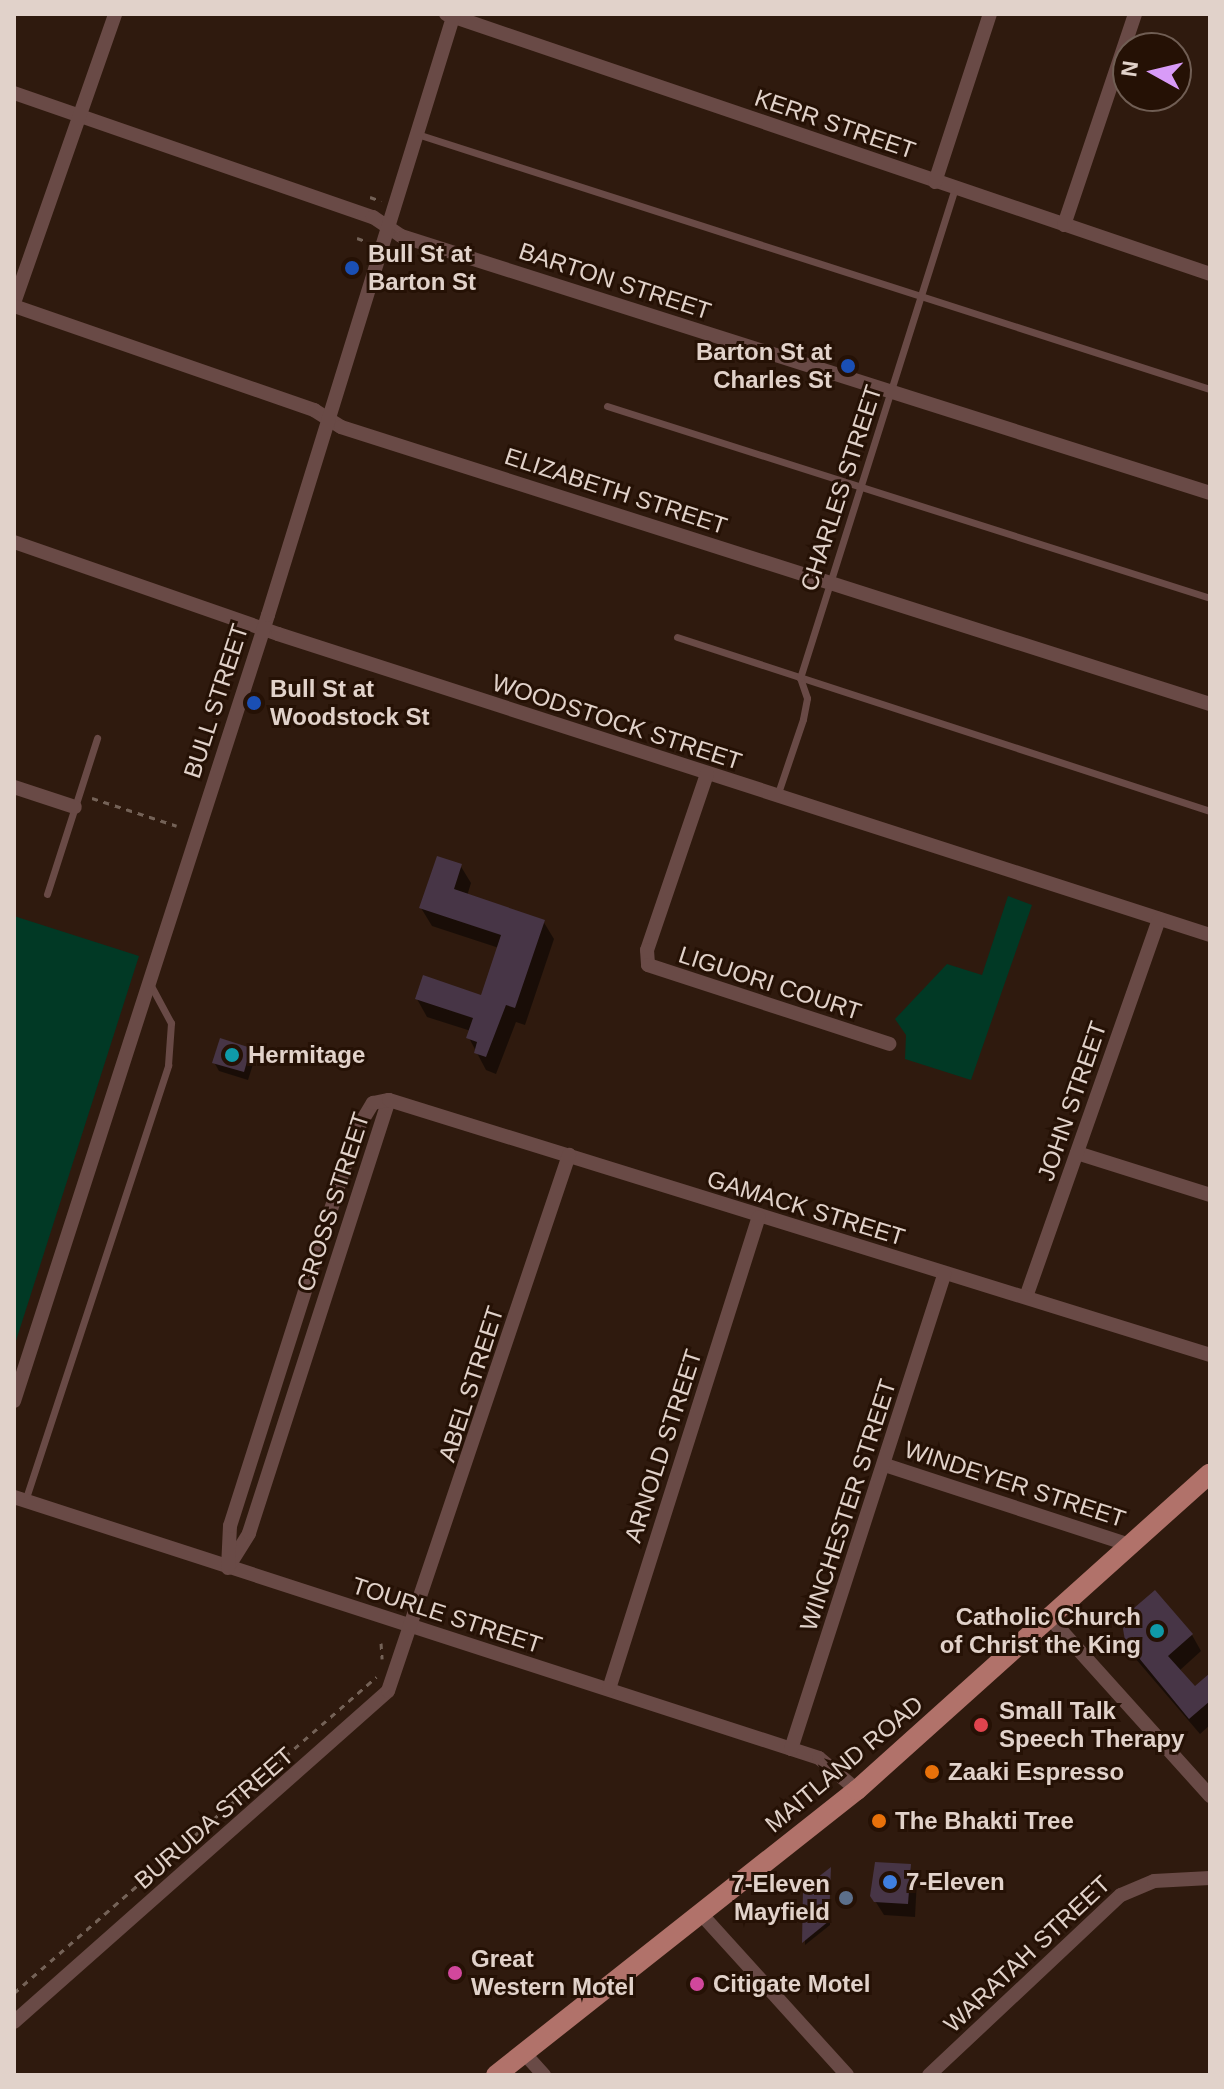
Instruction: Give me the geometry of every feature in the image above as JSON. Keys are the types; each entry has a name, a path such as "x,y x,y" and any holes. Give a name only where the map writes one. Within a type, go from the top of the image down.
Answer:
{"main road":[{"name":"MAITLAND ROAD","path":"496,2075 857,1790 1210,1473"}],"street":[{"path":"14,304 115,14"},
{"path":"935,182 990,14"},
{"path":"1064,225 1135,14"},
{"name":"KERR STREET","path":"451,15 1210,274"},
{"name":"BULL STREET","path":"14,1401 263,629 451,15"},
{"name":"BARTON STREET","path":"14,93 373,217 401,236 1210,493"},
{"name":"ELIZABETH STREET","path":"14,304 310,408 329,419 1210,704"},
{"name":"WOODSTOCK STREET","path":"14,542 263,629 776,798 1210,935"},
{"name":"LIGUORI COURT","path":"707,774 647,950 648,965 889,1044"},
{"path":"14,787 75,807"},
{"name":"JOHN STREET","path":"1026,1297 1159,919"},
{"name":"GAMACK STREET","path":"389,1100 1210,1355"},
{"name":"CROSS STREET","path":"389,1100 249,1533 228,1568 230,1526 356,1131 373,1103 389,1100"},
{"path":"1077,1153 1210,1195"},
{"name":"ABEL STREET","path":"413,1627 569,1155"},
{"name":"ARNOLD STREET","path":"609,1689 759,1217"},
{"name":"WINCHESTER STREET","path":"791,1749 885,1465 944,1274"},
{"name":"WINDEYER STREET","path":"885,1465 1130,1545"},
{"name":"TOURLE STREET","path":"19,1499 829,1762 857,1790"},
{"path":"1049,1617 1210,1796"},
{"name":"BURUDA STREET","path":"14,2022 377,1706 398,1673 413,1627"},
{"name":"WARATAH STREET","path":"929,2075 1121,1895 1154,1881 1210,1878"},
{"path":"702,1915 847,2075"},
{"path":"524,2053 544,2075"}],"lane":[{"path":"417,134 1210,389"},
{"name":"CHARLES STREET","path":"776,798 803,719 807,698 800,678 893,392 955,188"},
{"path":"607,406 1210,598"},
{"path":"677,637 1210,811"},
{"path":"47,894 97,738"},
{"path":"19,1499 168,1065 171,1023 149,983"}],"path":[{"path":"92,798 177,826"},
{"path":"381,1643 382,1663"},
{"name":"BURUDA STREET","path":"14,1993 378,1675"}],"green space":[{"path":"1008,896 1032,905 971,1080 905,1059 906,1035 895,1019 947,964 982,975"},
{"path":"14,916 139,956 14,1347"}],"building":[{"path":"437,856 462,864 454,889 545,920 515,1008 506,1005 486,1057 474,1053 477,1042 466,1038 473,1018 415,999 423,975 481,995 501,935 419,908"},
{"name":"Hermitage","path":"220,1038 251,1048 244,1072 212,1063"},
{"name":"Catholic Church of Christ the King","path":"1155,1590 1193,1634 1168,1656 1195,1686 1210,1673 1210,1701 1189,1719 1134,1652 1127,1652 1123,1629 1129,1607 1134,1608"},
{"name":"7-Eleven","path":"875,1862 911,1864 908,1904 874,1902 870,1896"},
{"path":"831,1867 829,1921 802,1943 803,1889"}],"place":[{"name":"Bull St at Barton St","path":"352,268"},
{"name":"Barton St at Charles St","path":"848,366"},
{"name":"Bull St at Woodstock St","path":"254,703"},
{"name":"Hermitage","path":"232,1055"},
{"name":"Catholic Church of Christ the King","path":"1157,1631"},
{"name":"Small Talk Speech Therapy","path":"981,1725"},
{"name":"Zaaki Espresso","path":"932,1772"},
{"name":"The Bhakti Tree","path":"879,1821"},
{"name":"7-Eleven","path":"890,1882"},
{"name":"7-Eleven Mayfield","path":"846,1898"},
{"name":"Great Western Motel","path":"455,1973"},
{"name":"Citigate Motel","path":"697,1984"}]}
